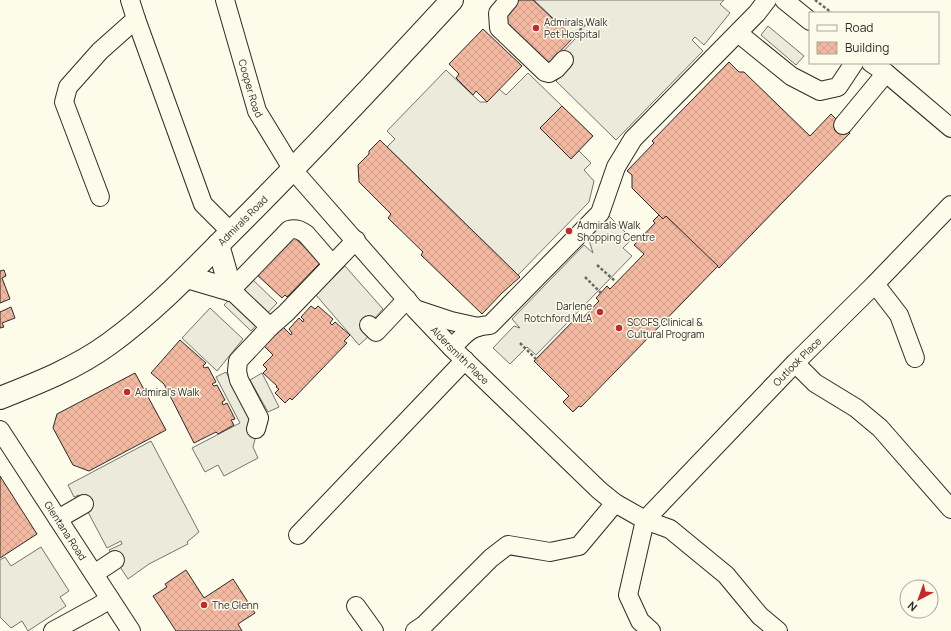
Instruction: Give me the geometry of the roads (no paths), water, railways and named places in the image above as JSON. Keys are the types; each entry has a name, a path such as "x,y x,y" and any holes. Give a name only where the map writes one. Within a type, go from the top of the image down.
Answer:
{"main road":[{"name":"Admirals Road","path":"0,398 66,370 108,344 150,312 187,277 293,170 452,0"},
{"path":"187,277 231,290 224,238"}],"street":[{"path":"130,0 203,204 224,238"},
{"name":"Cooper Road","path":"225,0 256,111 293,170"},
{"path":"509,0 498,13 499,28 545,72 549,74 564,60"},
{"path":"369,325 376,332 411,304 451,322 478,326 490,325 600,213 616,167 633,139 738,33 767,0"},
{"path":"784,0 809,20"},
{"path":"100,197 64,102 68,87 100,51 136,19"},
{"path":"738,33 791,76 820,91 838,87 853,64"},
{"path":"872,64 886,73 951,128"},
{"path":"843,125 886,73"},
{"name":"Aldersmith Place","path":"293,170 411,304 458,354 599,490 615,503 645,520 670,529 726,575 760,616 778,631"},
{"name":"Outlook Place","path":"645,520 795,363 875,284 951,205"},
{"path":"270,327 231,290 289,230 301,230 332,264"},
{"path":"256,429 259,418 239,380 237,371 238,361 356,240"},
{"path":"875,284 899,314 914,358"},
{"path":"298,535 458,354 469,330 478,326"},
{"path":"795,363 815,383 856,408 880,428 951,509"},
{"name":"Glentana Road","path":"0,430 131,631"},
{"path":"415,631 424,625 491,558 508,545 550,552 579,546 615,503"},
{"path":"58,519 84,504"},
{"path":"645,520 628,595 640,621 651,631"},
{"path":"94,574 115,560"},
{"path":"52,631 97,608 110,599"},
{"path":"356,606 374,631"}],"place":[{"name":"Admirals Walk Pet Hospital","path":"536,28"},
{"name":"Admirals Walk Shopping Centre","path":"569,231"},
{"name":"Darlene Rotchford MLA","path":"600,312"},
{"name":"SCCFS Clinical & Cultural Program","path":"619,328"},
{"name":"Admiral's Walk","path":"127,392"},
{"name":"The Glenn","path":"204,605"}]}
